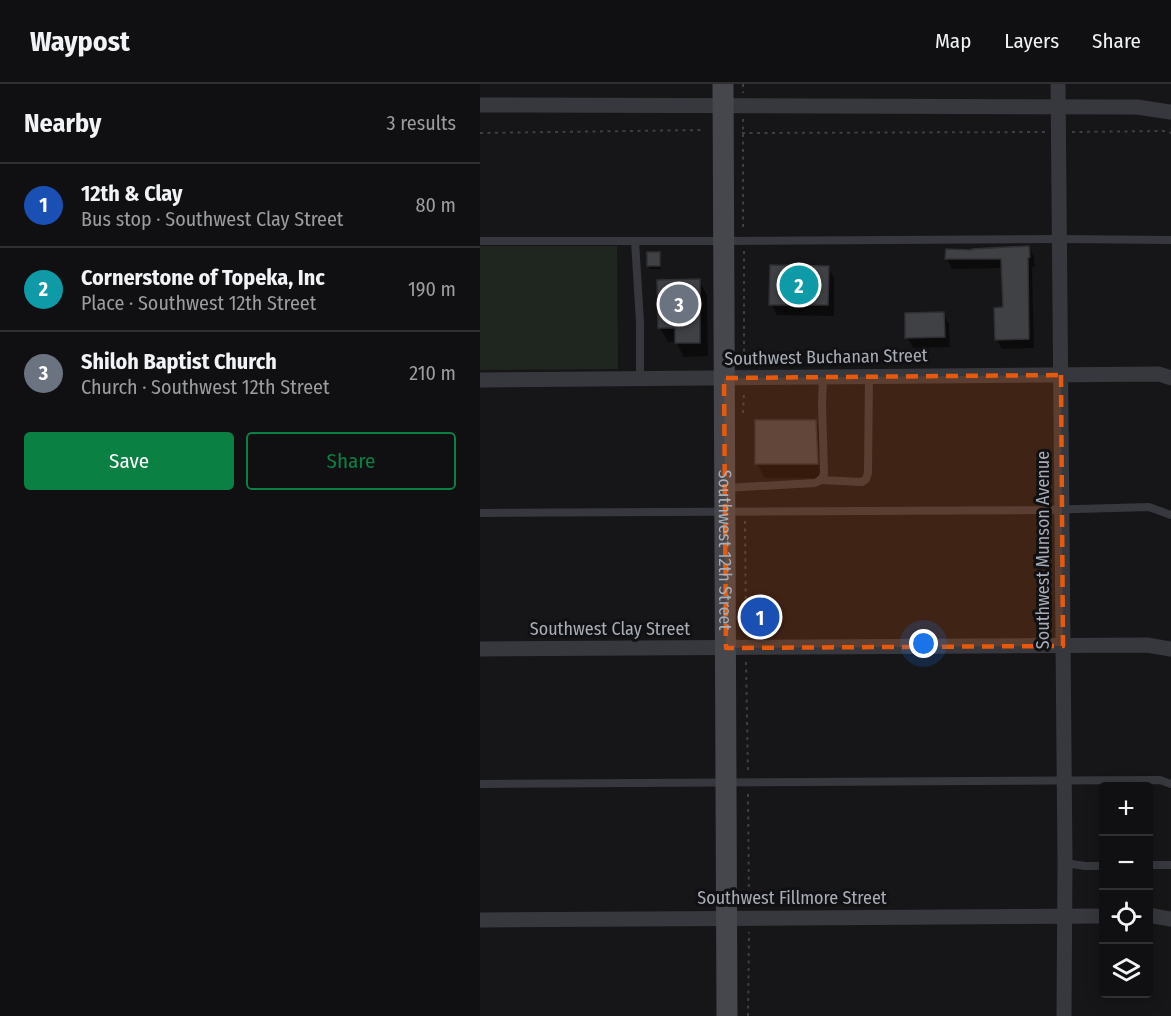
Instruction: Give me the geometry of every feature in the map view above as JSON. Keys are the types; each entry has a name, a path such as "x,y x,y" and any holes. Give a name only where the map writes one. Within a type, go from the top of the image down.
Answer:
{"main road":[{"name":"Southwest 12th Street","path":"723,84 723,106 733,131 724,241 727,1016"}],"street":[{"name":"Southwest Munson Avenue","path":"1058,84 1065,863 1064,1016"},
{"path":"480,105 1137,107 1171,112"},
{"name":"Southwest Buchanan Street","path":"480,380 1159,374 1171,378"},
{"name":"Southwest Clay Street","path":"480,649 1147,645 1171,649"},
{"name":"Southwest Fillmore Street","path":"480,920 1099,916"},
{"path":"1153,916 1171,919"}],"lane":[{"path":"480,241 1171,240"},
{"path":"635,241 640,322 640,379"},
{"path":"820,480 862,482 866,479 868,473 869,376"},
{"path":"725,488 815,483 820,480 824,474 823,377"},
{"path":"480,513 1062,510 1149,507 1171,514"},
{"path":"480,784 1160,780 1171,784"},
{"path":"1065,863 1099,866"},
{"path":"1153,866 1171,865"}],"path":[{"path":"480,134 733,131 1166,131 1171,133"},
{"path":"748,1016 749,947"}],"highlighted area":[{"path":"1061,375 1063,646 726,648 724,378"}],"shaded area":[{"path":"480,246 617,246 618,369 480,370"}],"building":[{"path":"1029,246 1029,339 995,340 994,308 1003,307 1001,259 945,259 946,249 972,250"},
{"path":"647,252 660,252 660,266 647,266"},
{"path":"770,265 829,266 828,305 769,305"},
{"path":"700,279 700,343 675,343 675,328 658,328 657,280"},
{"path":"944,312 945,337 905,338 905,313"},
{"path":"755,420 816,420 818,464 755,464"}],"place":[{"name":"Cornerstone of Topeka, Inc","path":"799,285"},
{"name":"Shiloh Baptist Church","path":"679,304"},
{"name":"12th & Clay","path":"760,617"}]}
